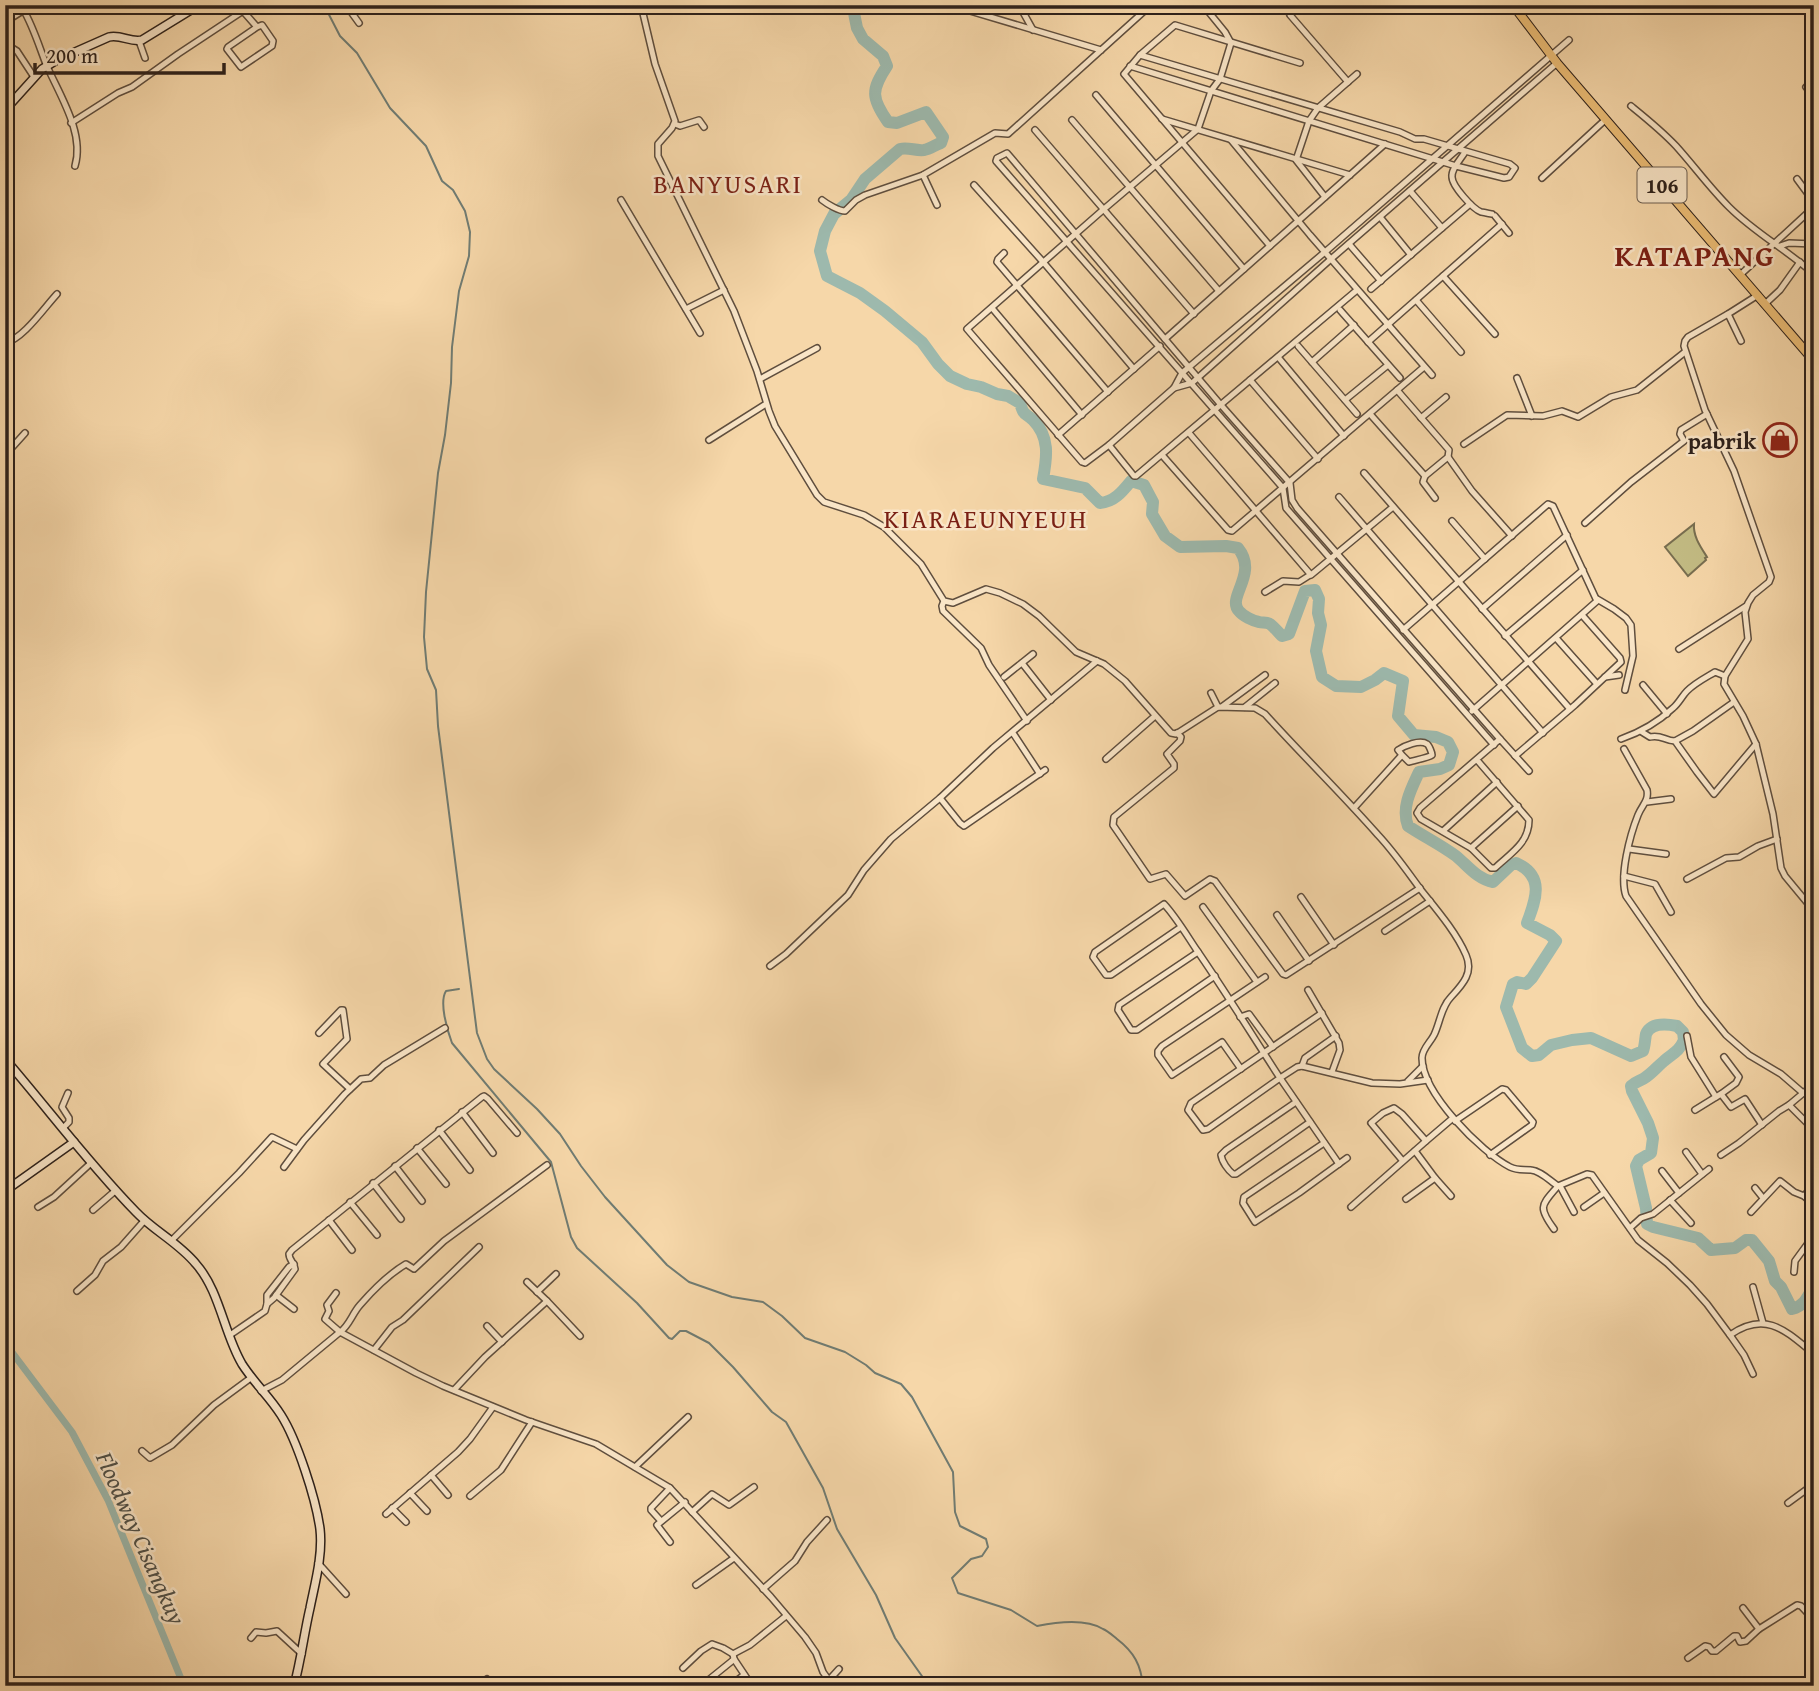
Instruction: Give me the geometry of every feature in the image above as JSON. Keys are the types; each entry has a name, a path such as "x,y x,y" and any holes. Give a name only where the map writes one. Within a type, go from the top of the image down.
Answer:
{"main road":[{"name":"106","path":"1513,5 1554,60 1814,361"}],"street":[{"path":"5,110 45,67 114,36 139,41 199,5"},
{"path":"346,5 359,23"},
{"path":"641,5 650,47 675,124"},
{"path":"950,5 1101,50"},
{"path":"1019,5 1033,30"},
{"path":"822,200 845,211 865,195 923,175 996,133 1006,135 1151,5"},
{"path":"1203,5 1231,43 1220,79 1211,91 1198,129 967,329 1085,463 1110,445 1174,388 1182,373 1432,159 1554,60"},
{"path":"5,9 24,10"},
{"path":"5,22 24,10"},
{"path":"24,10 45,67 67,106 78,152 75,166"},
{"path":"71,123 118,93 129,89 243,11 257,27"},
{"path":"1290,15 1348,82"},
{"path":"1270,246 1124,75 1140,55 1175,24 1300,63"},
{"path":"262,26 273,45 241,67 228,47 257,27 262,26"},
{"path":"5,40 17,51 34,77"},
{"path":"1174,388 1192,383 1198,378 1444,163 1554,60 1569,40"},
{"path":"139,41 145,58"},
{"path":"1130,66 1444,163 1504,178 1515,168 1510,164 1424,139 1415,139 1400,132 1140,55"},
{"path":"1296,160 1309,121 1318,108 1357,74"},
{"path":"1806,87 1814,96"},
{"path":"1096,95 1244,269"},
{"path":"1631,106 1677,147 1728,206 1752,228 1814,274"},
{"path":"1162,119 1350,175"},
{"path":"675,124 680,126 699,120 704,127"},
{"path":"1072,120 1219,291"},
{"path":"1542,178 1605,120"},
{"path":"675,124 658,144 657,156 739,324 775,426 824,502 864,515 884,527 924,568 944,601 953,603 983,590 1000,593 1023,604 1076,652 1104,664 1125,681 1172,734 1265,675"},
{"path":"1035,130 1194,314"},
{"path":"1231,140 1386,325 1432,375"},
{"path":"1165,339 1385,144"},
{"path":"1465,152 1451,178 1470,204 1482,212 1494,215 1509,233"},
{"path":"1494,745 1470,713 1403,630 1335,557 1286,508 1283,488 997,158 1007,153 1290,483 1293,504 1335,557 1398,635 1470,713 1529,771"},
{"path":"1296,160 1325,197"},
{"path":"923,175 937,205"},
{"path":"1740,275 1777,245 1814,204 1797,179"},
{"path":"974,185 1044,262 1134,369"},
{"path":"1410,191 1442,228"},
{"path":"621,200 701,333"},
{"path":"1371,289 1470,204"},
{"path":"1380,217 1411,255"},
{"path":"1368,342 1502,225"},
{"path":"1349,244 1381,281"},
{"path":"1777,245 1814,244"},
{"path":"1004,253 997,262 1108,392"},
{"path":"1765,304 1780,290 1799,264"},
{"path":"1443,276 1495,334"},
{"path":"688,309 724,290"},
{"path":"1110,445 1135,477 1357,290"},
{"path":"5,343 20,335 57,294"},
{"path":"1679,649 1746,606 1771,577 1734,471 1707,414 1685,352 1685,341 1688,337 1758,295"},
{"path":"1416,300 1461,352"},
{"path":"992,308 1082,415"},
{"path":"1340,310 1400,378"},
{"path":"1728,314 1741,341"},
{"path":"1312,362 1354,326"},
{"path":"1058,435 1160,346"},
{"path":"1298,346 1357,414"},
{"path":"760,379 817,348"},
{"path":"1464,444 1507,415 1543,416 1562,411 1578,417 1611,397 1637,390 1685,352"},
{"path":"1278,357 1344,436"},
{"path":"1199,359 1207,369"},
{"path":"1345,400 1388,365"},
{"path":"1162,455 1230,531 1234,530 1424,367"},
{"path":"1517,378 1532,416"},
{"path":"1250,380 1318,458"},
{"path":"1397,390 1450,453 1425,476 1423,482 1435,498"},
{"path":"1421,418 1446,397"},
{"path":"709,440 766,404"},
{"path":"1370,414 1425,476"},
{"path":"1584,523 1684,441 1681,430 1707,414"},
{"path":"1189,432 1310,575"},
{"path":"5,467 8,459 6,450 25,433"},
{"path":"1448,457 1472,491 1512,536"},
{"path":"1364,473 1570,709"},
{"path":"1339,497 1543,733"},
{"path":"1398,635 1550,504 1597,598 1626,618 1631,625 1633,656 1625,690"},
{"path":"1265,592 1283,581 1299,582 1313,575 1393,507"},
{"path":"1452,521 1485,559"},
{"path":"1482,609 1567,536"},
{"path":"1505,636 1583,570"},
{"path":"1470,713 1597,603 1597,598"},
{"path":"944,601 943,611 981,648 1025,723"},
{"path":"1746,606 1748,639 1725,676 1724,685 1756,744 1773,814 1782,871 1814,911"},
{"path":"1515,756 1619,664 1620,658 1582,615"},
{"path":"1556,638 1597,684"},
{"path":"1004,677 1033,654"},
{"path":"771,966 848,895 875,856 891,839 1097,661"},
{"path":"1022,663 1051,700"},
{"path":"1620,740 1642,732 1667,714 1688,690 1704,678 1715,672 1725,676"},
{"path":"1605,677 1619,675"},
{"path":"1245,707 1275,683"},
{"path":"1643,685 1667,714"},
{"path":"1210,693 1220,706"},
{"path":"1642,732 1650,737 1657,735 1675,741 1734,702"},
{"path":"1220,706 1255,708 1265,714 1380,836 1462,946 1469,969 1461,987 1445,1005 1434,1036 1423,1053 1423,1066 1428,1080 1439,1099 1473,1141 1513,1168 1535,1171 1559,1186 1574,1212"},
{"path":"1106,759 1155,716"},
{"path":"940,798 964,826 1042,772 1013,733"},
{"path":"1177,733 1181,737 1180,741 1167,754 1174,768 1114,817 1113,825 1150,879 1166,874 1185,896 1213,879 1283,974 1286,975 1309,961 1420,888"},
{"path":"1477,760 1529,820 1528,833 1522,843 1495,868 1489,867 1471,848 1421,819 1418,810 1500,740"},
{"path":"1675,741 1714,794 1756,744"},
{"path":"1425,743 1433,755 1410,762 1402,755 1399,749 1406,745 1425,743"},
{"path":"1624,749 1647,790 1648,798 1637,816 1629,849 1623,888 1626,896 1726,1035 1749,1055 1781,1074 1803,1093"},
{"path":"1354,808 1402,755"},
{"path":"1443,831 1497,782"},
{"path":"1646,802 1671,799"},
{"path":"1471,848 1518,806"},
{"path":"1687,879 1726,858 1739,857 1777,839"},
{"path":"1629,849 1666,854"},
{"path":"1624,876 1655,884 1671,912"},
{"path":"1301,897 1334,945"},
{"path":"1385,931 1430,901"},
{"path":"1181,927 1111,975 1106,975 1093,957 1095,952 1162,905 1166,906 1181,927 1214,975 1263,1053 1339,1164"},
{"path":"1203,907 1257,982"},
{"path":"1277,915 1309,961"},
{"path":"1198,952 1118,1005 1118,1010 1131,1030 1137,1030 1214,975"},
{"path":"1241,1069 1222,1042 1171,1075 1158,1051 1265,977"},
{"path":"1308,990 1336,1036 1340,1050 1332,1072"},
{"path":"319,1032 343,1010 347,1039 323,1064 350,1090"},
{"path":"1322,1013 1189,1105 1188,1110 1203,1130 1297,1067 1332,1072 1373,1083 1400,1084 1428,1080"},
{"path":"1240,1017 1249,1014 1273,1047"},
{"path":"284,1167 297,1149 362,1079 369,1079 382,1066 445,1028"},
{"path":"1302,1066 1306,1058 1336,1036"},
{"path":"1687,1036 1690,1057 1718,1095 1731,1107 1746,1100 1762,1125"},
{"path":"1695,1110 1735,1083 1739,1077 1724,1057"},
{"path":"5,1059 115,1191 145,1221 197,1264 241,1362 279,1411 294,1440 320,1527 318,1563 294,1686"},
{"path":"1407,1082 1423,1066"},
{"path":"1721,1154 1740,1143 1814,1084"},
{"path":"1352,1207 1402,1160 1454,1119 1505,1089 1532,1125 1490,1155"},
{"path":"63,1128 69,1122 62,1108 68,1093"},
{"path":"267,1304 294,1271 289,1254 484,1096 517,1133"},
{"path":"1296,1102 1226,1150 1221,1155 1226,1165 1233,1174 1240,1172 1310,1122"},
{"path":"1790,1105 1814,1130"},
{"path":"1402,1160 1371,1124 1377,1118 1391,1109 1397,1110 1426,1141"},
{"path":"462,1112 493,1153"},
{"path":"439,1130 470,1170"},
{"path":"171,1241 272,1137 297,1149"},
{"path":"5,1191 74,1142"},
{"path":"1324,1143 1244,1197 1243,1203 1255,1222 1347,1158"},
{"path":"417,1148 446,1184"},
{"path":"1415,1151 1451,1196"},
{"path":"1686,1152 1702,1174"},
{"path":"38,1207 54,1197 91,1163"},
{"path":"261,1391 282,1380 347,1326 376,1287 398,1269 406,1264 414,1269 444,1241 547,1165"},
{"path":"395,1166 422,1201"},
{"path":"1630,1228 1709,1169"},
{"path":"1662,1171 1679,1193"},
{"path":"1554,1229 1546,1217 1543,1203 1559,1186 1590,1174 1643,1245 1667,1263 1703,1299 1744,1355 1753,1374"},
{"path":"1406,1199 1435,1178"},
{"path":"1751,1212 1780,1181 1814,1205"},
{"path":"373,1184 401,1219"},
{"path":"1804,1196 1814,1184"},
{"path":"1755,1188 1763,1198"},
{"path":"93,1210 115,1191"},
{"path":"1584,1207 1605,1193"},
{"path":"1670,1200 1691,1223"},
{"path":"350,1202 377,1235"},
{"path":"329,1220 352,1250"},
{"path":"77,1291 95,1275 103,1261 121,1247 145,1221"},
{"path":"1794,1272 1797,1258 1814,1234"},
{"path":"374,1350 395,1324 403,1320 479,1247"},
{"path":"230,1335 265,1311 267,1295 294,1264"},
{"path":"537,1292 556,1274"},
{"path":"527,1282 580,1336"},
{"path":"1752,1287 1763,1323"},
{"path":"336,1293 327,1305 325,1319 340,1332 454,1390 532,1422 596,1444 670,1488 763,1588 813,1647 821,1668 831,1683 839,1669"},
{"path":"276,1295 294,1309"},
{"path":"454,1390 547,1301"},
{"path":"1730,1335 1744,1327 1763,1323 1788,1333 1814,1354"},
{"path":"487,1326 502,1342"},
{"path":"142,1451 150,1458 172,1445 214,1405 252,1377"},
{"path":"386,1514 464,1446 493,1407"},
{"path":"635,1467 688,1417"},
{"path":"470,1496 501,1470 532,1422"},
{"path":"431,1475 448,1495"},
{"path":"1788,1503 1814,1485"},
{"path":"692,1512 712,1494 729,1505 754,1487"},
{"path":"661,1521 651,1508 670,1488"},
{"path":"410,1493 427,1511"},
{"path":"670,1542 657,1524 685,1502"},
{"path":"392,1508 406,1522"},
{"path":"763,1588 796,1561 807,1542 827,1520"},
{"path":"696,1586 734,1558"},
{"path":"318,1563 346,1594"},
{"path":"1688,1658 1705,1646 1714,1651 1734,1636 1737,1636 1740,1642 1746,1641 1759,1629 1797,1605 1813,1616"},
{"path":"1743,1608 1759,1629"},
{"path":"701,1686 727,1666 734,1656 786,1616"},
{"path":"251,1638 256,1632 277,1630 302,1654"},
{"path":"682,1668 712,1644 734,1656 752,1686"},
{"path":"730,1686 744,1675"},
{"path":"478,1686 487,1679 495,1686"}],"shaded area":[{"path":"1694,524 1696,537 1707,557 1688,576 1665,547"}],"waterway":[{"path":"324,5 340,36 357,53 390,108 426,146 442,181 453,190 465,211 470,232 469,256 459,291 452,347 451,383 438,473 424,637 427,669 436,690 438,726 477,1033 487,1059 560,1134 605,1197 667,1265 689,1282 732,1297 763,1302 805,1338 845,1352 875,1373 901,1384 912,1397 953,1472 955,1512 960,1526 986,1539 988,1547 982,1556 971,1559 952,1578 958,1593 1011,1610 1037,1626 1079,1622 1105,1630 1132,1654 1143,1686"},
{"path":"849,5 863,39 883,56 887,66 875,94 878,106 888,122 897,123 926,112 943,137 941,143 926,149 900,149 865,179 851,200 834,214 825,231 820,251 827,276 860,293 885,311 922,342 950,376 1008,396 1020,403 1023,412 1033,420 1045,440 1043,479 1085,488 1100,503 1114,499 1131,481 1144,485 1153,502 1152,514 1165,536 1180,547 1238,548 1244,558 1245,567 1236,605 1246,616 1270,624 1282,636 1289,634 1305,591 1315,590 1319,599 1321,625 1316,651 1322,677 1336,686 1361,687 1384,673 1403,681 1398,716 1414,735 1436,737 1448,742 1453,752 1449,765 1419,772 1406,805 1408,826 1456,856 1477,875 1487,880 1493,882 1516,863 1525,868 1535,881 1535,897 1527,923 1556,941 1532,978 1526,984 1513,984 1506,1007 1522,1048 1532,1056 1539,1055 1551,1045 1591,1038 1631,1056 1643,1051 1646,1034 1652,1027 1673,1025 1683,1032 1684,1040 1678,1050 1649,1075 1631,1086 1653,1138 1651,1153 1639,1160 1636,1166 1647,1224 1698,1238 1711,1250 1735,1248 1746,1240 1752,1240 1769,1261 1775,1281 1792,1309 1803,1303 1814,1285"},
{"path":"459,989 446,991 443,1002 452,1043 551,1162 571,1237 577,1248 637,1303 669,1338 672,1339 680,1331 686,1331 709,1343 772,1412 786,1422 823,1488 837,1529 876,1595 895,1638 929,1686"},
{"name":"Floodway Cisangkuy","path":"5,1343 72,1432 108,1500 184,1686"}],"place":[{"name":"pabrik","path":"1780,440"}],"district":[{"name":"BANYUSARI","path":"728,183"},
{"name":"KATAPANG","path":"1695,255"},
{"name":"KIARAEUNYEUH","path":"986,518"}]}
